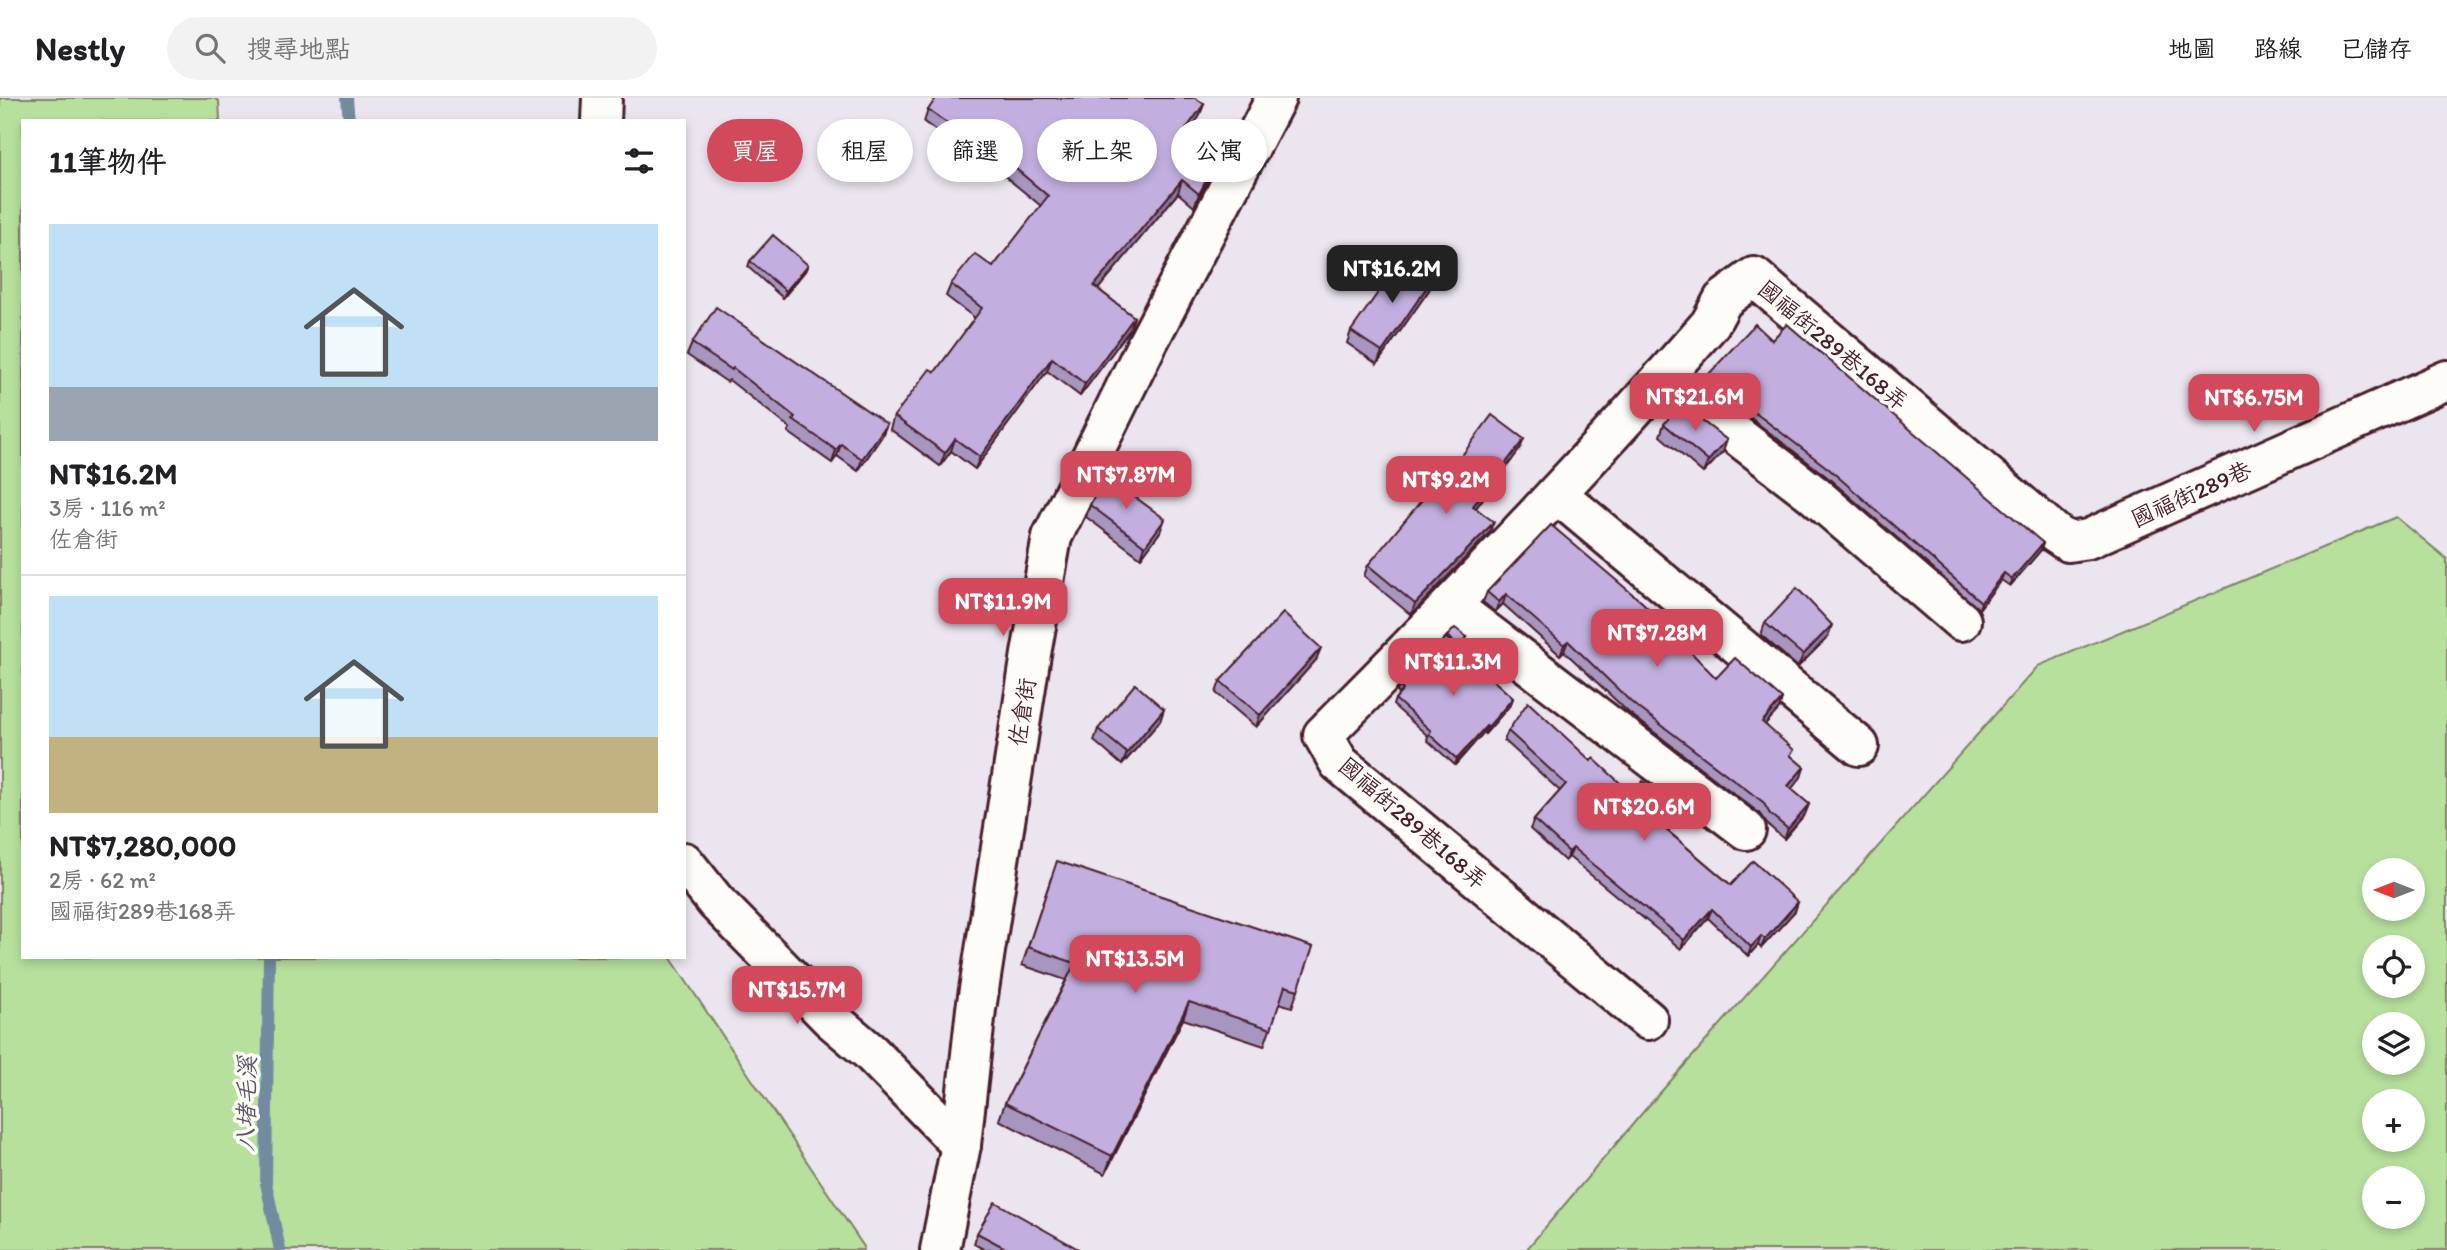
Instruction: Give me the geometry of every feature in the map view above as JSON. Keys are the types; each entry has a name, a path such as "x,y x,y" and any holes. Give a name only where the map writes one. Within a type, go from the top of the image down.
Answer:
{"street":[{"path":"601,119 602,98"},
{"name":"佐倉街","path":"940,1250 961,1145 976,1009 1052,537 1148,342 1276,98"},
{"name":"國福街289巷168弄","path":"1648,1020 1339,763 1323,735 1452,606 1558,494 1710,324 1723,300 1754,277 2056,534 2068,542 2088,539"},
{"path":"1662,378 1812,493 1961,621"},
{"name":"國福街289巷","path":"2088,539 2447,380"},
{"path":"1558,494 1859,746"},
{"path":"1452,606 1746,830"},
{"path":"686,864 726,912 961,1145"}],"green space":[{"path":"0,98 214,98 219,101 220,119 21,119 21,959 671,959 864,1247 863,1250 0,1250"},
{"path":"2396,517 2447,559 2447,1250 1526,1250 1644,1111 2038,666"}],"building":[{"path":"936,98 1195,98 1204,104 1193,119 1171,119 1171,182 1180,182 1094,286 1134,317 1085,384 1052,358 980,457 955,439 945,453 894,416 930,369 935,372 982,308 951,284 975,254 993,267 1048,196 1023,175 1023,119 941,119 928,110"},
{"path":"1184,182 1205,182 1199,194"},
{"path":"773,235 808,265 786,291 750,261"},
{"path":"1403,257 1433,278 1382,352 1351,331"},
{"path":"716,307 887,424 862,459 841,444 836,450 793,420 795,417 733,368 732,370 692,343"},
{"path":"1755,324 1772,340 1787,324 2043,543 2012,579 2004,573 1981,602 1829,469 1707,376"},
{"path":"1680,404 1727,440 1708,461 1664,424"},
{"path":"1492,415 1524,439 1473,506 1494,522 1415,604 1368,565 1440,478 1443,481"},
{"path":"1105,475 1165,519 1145,546 1090,505"},
{"path":"1551,525 1643,603 1716,678 1735,658 1782,699 1762,722 1794,750 1790,755 1804,767 1788,786 1809,804 1788,829 1770,814 1763,802 1631,702 1568,641 1564,645 1506,594 1499,602 1487,592"},
{"path":"1797,588 1832,625 1803,655 1765,623"},
{"path":"1283,613 1321,648 1260,715 1220,681"},
{"path":"1455,628 1467,637 1458,646 1447,636"},
{"path":"1446,638 1513,698 1457,759 1395,699 1403,690 1399,686"},
{"path":"1135,684 1164,709 1127,753 1098,729"},
{"path":"1528,702 1591,761 1593,758 1632,794 1643,781 1682,809 1665,829 1731,885 1753,861 1798,902 1765,939 1761,936 1751,947 1712,909 1684,940 1573,848 1569,852 1534,820 1566,784 1508,731"},
{"path":"1057,861 1313,947 1298,990 1285,986 1271,1029 1189,1002 1112,1156 1005,1103 1075,963 1028,947"},
{"path":"995,1202 1080,1250 1009,1250 977,1233"}],"waterway":[{"name":"八堵毛溪","path":"347,98 349,119"},
{"name":"八堵毛溪","path":"269,959 266,1183 280,1250"}]}
